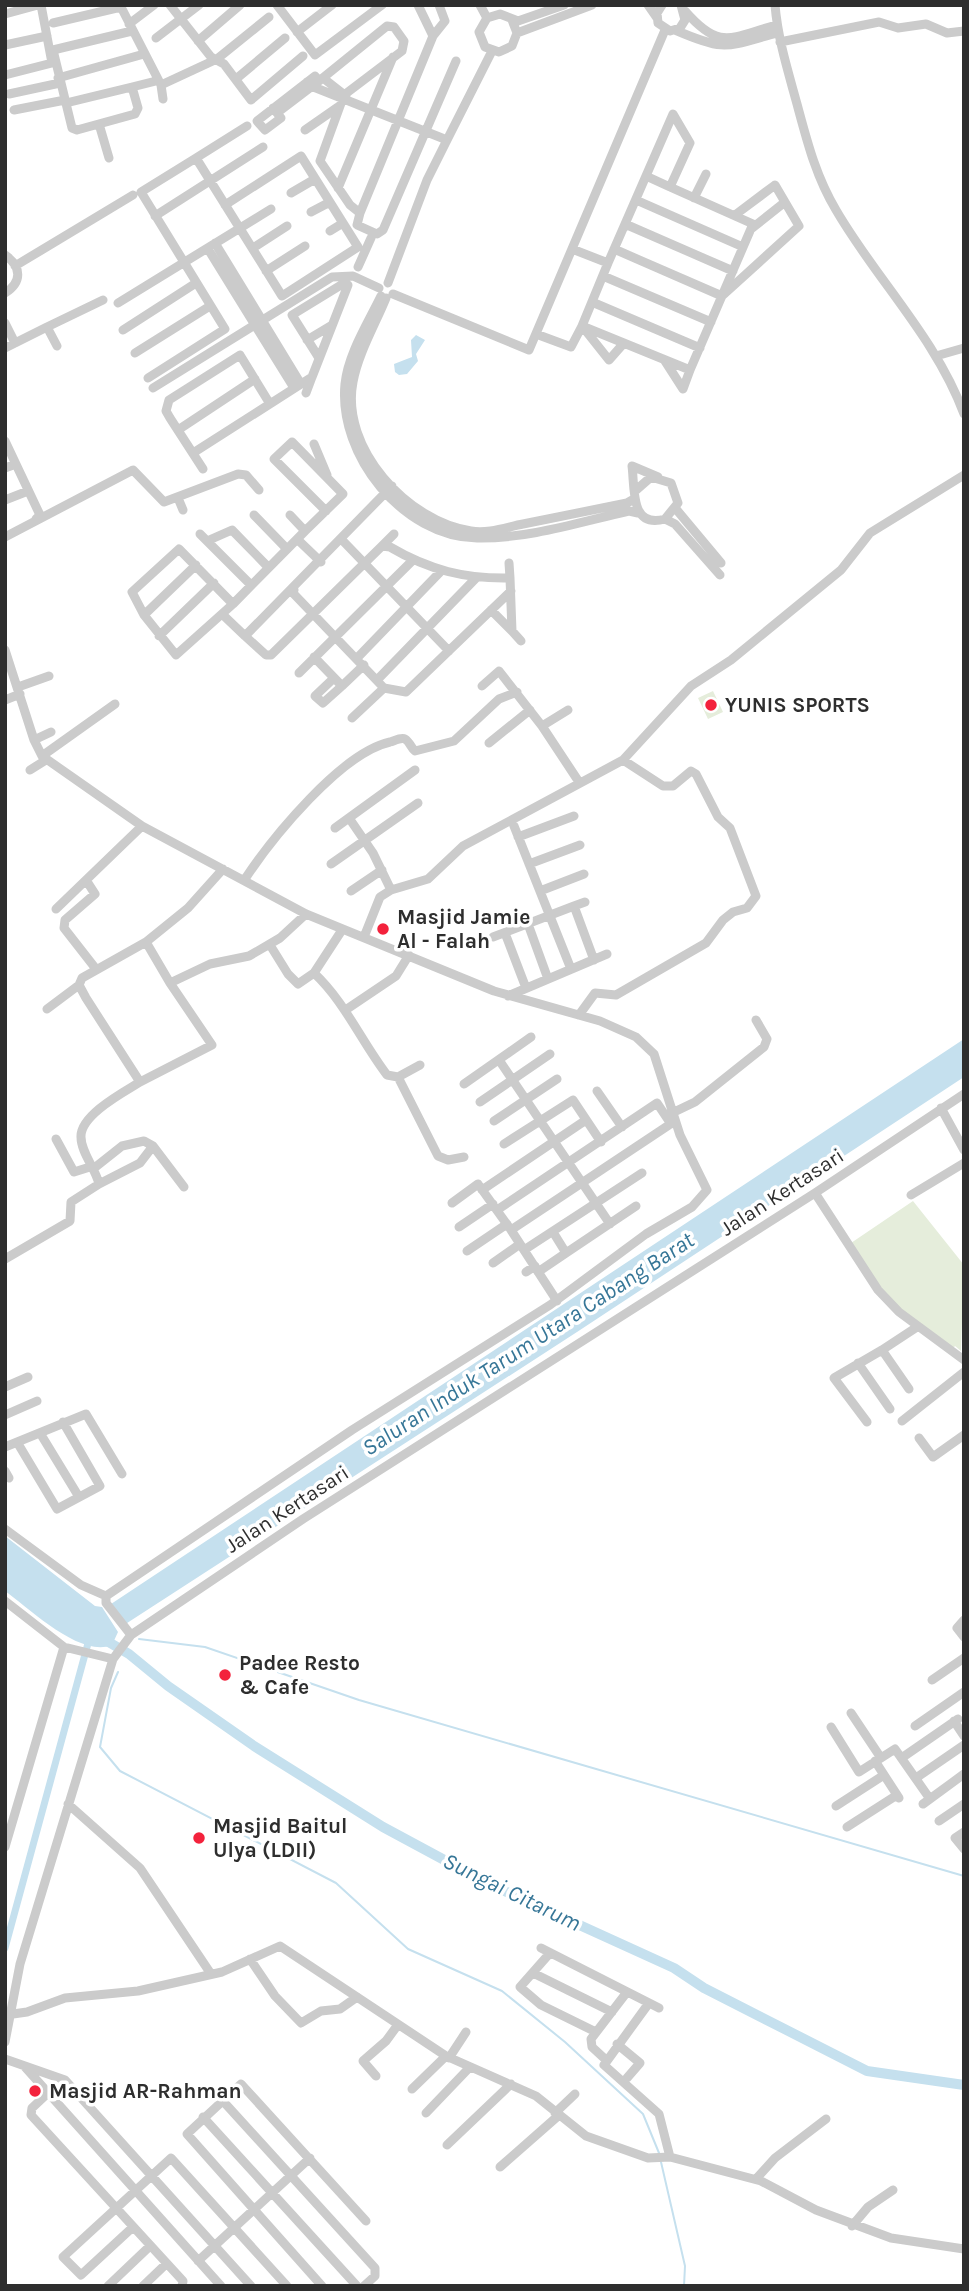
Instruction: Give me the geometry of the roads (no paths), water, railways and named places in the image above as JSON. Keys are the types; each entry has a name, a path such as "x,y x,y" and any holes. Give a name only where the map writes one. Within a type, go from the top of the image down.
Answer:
{"street":[{"path":"5,14 40,5 52,63 5,75"},
{"path":"132,88 138,111 74,130 53,50 130,28 154,5"},
{"path":"170,5 211,57 217,59 236,79 251,100 303,56"},
{"path":"156,38 199,5"},
{"path":"198,41 240,5"},
{"path":"297,32 332,5"},
{"path":"280,6 297,32 317,55 382,5"},
{"path":"418,5 433,36"},
{"path":"439,5 445,21 433,36 357,225 377,234 382,232 456,61"},
{"path":"480,5 490,13 512,20 526,20 564,5"},
{"path":"517,33 593,5"},
{"path":"648,5 670,30 713,47 726,47 778,34"},
{"path":"657,18 662,5"},
{"path":"775,5 778,34 806,141 824,188 852,235 936,356 964,414"},
{"path":"53,23 121,6 159,83 163,99"},
{"path":"683,8 702,30 724,40 879,22 898,28 926,24 947,33 964,31"},
{"path":"153,388 332,277 353,276 529,350 670,30 683,24 683,8"},
{"path":"490,13 481,24 480,40 492,51 499,52 512,47 517,33 512,20"},
{"path":"14,110 159,83 217,59 269,17"},
{"path":"275,111 390,25 404,41 401,51 305,130"},
{"path":"5,45 47,36"},
{"path":"236,79 285,38"},
{"path":"492,51 428,180 367,335 352,383 354,418 368,454 391,491 433,527 499,537 628,503 644,480 658,477"},
{"path":"9,94 144,54"},
{"path":"338,188 394,56"},
{"path":"315,82 344,100 447,140"},
{"path":"315,82 344,100"},
{"path":"344,100 326,139 320,160 338,188 360,213"},
{"path":"536,334 571,347 673,114 690,143 670,187"},
{"path":"99,124 109,158"},
{"path":"314,124 326,139"},
{"path":"148,378 225,329 141,192 247,126"},
{"path":"155,216 263,147"},
{"path":"196,158 282,296 358,247 301,156 226,205"},
{"path":"694,198 706,174"},
{"path":"646,176 753,224 683,388 664,359"},
{"path":"291,193 315,178"},
{"path":"701,184 713,206"},
{"path":"722,296 799,226 775,185 735,215"},
{"path":"15,266 133,195"},
{"path":"636,200 743,247"},
{"path":"312,212 330,202"},
{"path":"751,229 785,202"},
{"path":"118,303 177,264 184,263 271,209"},
{"path":"330,231 343,223"},
{"path":"625,224 733,271"},
{"path":"253,248 287,226"},
{"path":"358,267 371,237"},
{"path":"212,246 297,386"},
{"path":"266,271 305,246"},
{"path":"572,249 608,263"},
{"path":"614,249 722,296"},
{"path":"354,250 365,253"},
{"path":"5,255 15,266 19,281 5,293"},
{"path":"603,276 711,322"},
{"path":"123,331 196,283"},
{"path":"306,393 348,285 341,285 292,315 319,358"},
{"path":"5,348 103,300"},
{"path":"592,302 700,348"},
{"path":"135,353 210,306"},
{"path":"5,323 15,343"},
{"path":"307,340 332,324"},
{"path":"582,326 690,370"},
{"path":"582,326 609,360 624,343"},
{"path":"47,327 57,346"},
{"path":"936,356 964,348"},
{"path":"203,469 166,411 169,400 240,355 270,404"},
{"path":"193,453 312,377"},
{"path":"178,430 255,379"},
{"path":"5,441 40,519"},
{"path":"233,604 177,549 135,588 132,595 159,636 176,655 233,604 347,490 330,480 292,442 274,460 326,510"},
{"path":"314,444 330,480"},
{"path":"5,468 16,464"},
{"path":"638,513 632,467 658,477 676,488 676,509 721,563"},
{"path":"5,536 133,470 162,501 178,498 238,474 246,474 259,490"},
{"path":"364,937 380,897 391,890 428,879 463,846 623,761 682,694 731,660 841,570 870,533 964,475"},
{"path":"5,500 28,491"},
{"path":"321,562 344,542 391,491"},
{"path":"178,498 183,510"},
{"path":"665,519 676,509"},
{"path":"245,636 372,511"},
{"path":"545,525 629,511 650,521 665,519 675,524 720,575"},
{"path":"254,515 287,549"},
{"path":"290,515 305,531"},
{"path":"251,584 204,537 232,530 268,567"},
{"path":"222,614 266,655 271,655 394,534"},
{"path":"297,539 321,562"},
{"path":"344,542 449,651"},
{"path":"382,546 390,547 440,572 476,578 510,578"},
{"path":"299,673 413,559"},
{"path":"509,563 512,631"},
{"path":"144,615 196,565"},
{"path":"334,678 315,696 323,704 342,686 360,661 440,572"},
{"path":"378,679 476,578"},
{"path":"159,636 214,583"},
{"path":"291,591 384,688 406,692 511,591"},
{"path":"491,610 521,641"},
{"path":"5,650 34,740 44,758 142,826 246,879 306,914 342,930 409,955 444,973 508,996 626,1031 650,1048 673,1119 707,1189 692,1207 646,1234 557,1301 363,1423 106,1600"},
{"path":"314,657 342,686"},
{"path":"482,686 497,671 517,692 579,782"},
{"path":"5,700 49,676"},
{"path":"352,718 384,688"},
{"path":"246,879 307,802 342,770 383,744 400,739 407,741 415,751 453,741 499,699 517,692"},
{"path":"30,771 115,704"},
{"path":"489,744 530,710"},
{"path":"542,726 568,710"},
{"path":"34,740 51,732"},
{"path":"579,1015 595,993 616,995 706,943 723,920 733,912 747,908 756,896 730,828 718,817 696,774 691,771 673,786 663,786 623,761"},
{"path":"335,828 415,770"},
{"path":"331,864 418,803"},
{"path":"518,837 574,816"},
{"path":"349,818 382,870 391,890"},
{"path":"56,909 142,826"},
{"path":"514,827 571,970"},
{"path":"529,864 580,845"},
{"path":"47,1009 79,985 82,978 146,942 188,908 223,869"},
{"path":"351,891 382,870"},
{"path":"540,891 584,874"},
{"path":"86,880 95,894 65,920 65,928 96,969"},
{"path":"494,937 585,902"},
{"path":"574,906 594,960"},
{"path":"170,984 210,964 249,956 270,945 306,914"},
{"path":"528,924 548,979"},
{"path":"270,945 295,984 314,972 342,930"},
{"path":"505,933 526,988"},
{"path":"99,1184 81,1139 82,1129 103,1106 141,1082 212,1045 170,984 146,942"},
{"path":"508,996 607,954"},
{"path":"347,1009 396,976 409,955"},
{"path":"314,972 347,1009 387,1075 398,1077 420,1065"},
{"path":"79,985 141,1082"},
{"path":"467,1251 581,1182 673,1119 764,1047 766,1039 756,1020"},
{"path":"464,1084 531,1037"},
{"path":"480,1102 550,1054"},
{"path":"499,1060 610,1224"},
{"path":"398,1077 438,1156 448,1160 464,1157"},
{"path":"494,1121 557,1079"},
{"path":"597,1091 622,1127"},
{"name":"Jalan Kertasari","path":"111,1657 129,1637 303,1519 815,1193 964,1094"},
{"path":"505,1144 573,1100 601,1142"},
{"path":"459,1227 601,1142 657,1103 673,1119"},
{"path":"942,1108 964,1150"},
{"path":"482,1190 586,1120"},
{"path":"56,1139 74,1172 93,1168 133,1141 144,1141 153,1146 184,1187"},
{"path":"5,1259 70,1221 71,1202 140,1163 153,1146"},
{"path":"911,1195 964,1163"},
{"path":"493,1263 553,1232 642,1173"},
{"path":"452,1203 478,1184 557,1301"},
{"path":"815,1193 878,1290 917,1327 962,1356"},
{"path":"526,1272 566,1253 636,1206"},
{"path":"553,1232 566,1253"},
{"path":"867,1422 834,1378 917,1327"},
{"path":"882,1350 909,1389"},
{"path":"858,1363 890,1409"},
{"path":"902,1421 964,1372"},
{"path":"5,1387 29,1377"},
{"path":"5,1415 37,1401"},
{"path":"5,1447 86,1414 122,1474"},
{"path":"17,1442 57,1509 100,1486 63,1422"},
{"path":"40,1433 79,1497"},
{"path":"919,1438 933,1457 964,1435"},
{"path":"5,1529 81,1585 106,1600 129,1637"},
{"path":"5,1601 64,1647 111,1657 20,1964 13,2014 5,2042"},
{"path":"964,1620 957,1628 964,1637"},
{"path":"5,1847 64,1647"},
{"path":"932,1680 964,1657"},
{"path":"915,1726 964,1692"},
{"path":"846,1827 899,1797 884,1775 851,1713"},
{"path":"903,1757 956,1720 964,1735"},
{"path":"831,1727 859,1772 895,1749 916,1778 926,1801 964,1774"},
{"path":"916,1778 964,1745"},
{"path":"836,1806 884,1775"},
{"path":"68,1804 140,1868 211,1974"},
{"path":"939,1821 964,1804"},
{"path":"964,1832 955,1838 964,1849"},
{"path":"13,2014 24,2013 65,1998 138,1991 226,1971 280,1945 397,2026 447,2057 536,2095 556,2115 586,2136 662,2158 756,2179 852,2226 891,2238 964,2249"},
{"path":"541,1948 659,2008"},
{"path":"550,1953 520,1987 541,2005 596,2032"},
{"path":"250,1959 275,1996 301,2023 321,2011 340,2009 357,1997"},
{"path":"533,1973 612,2012"},
{"path":"606,2059 590,2043 627,1992"},
{"path":"649,2003 606,2059 606,2070 660,2114 662,2158"},
{"path":"562,2027 567,2017"},
{"path":"376,2076 363,2061 381,2047 397,2026"},
{"path":"412,2089 447,2057 466,2032"},
{"path":"617,2044 640,2063 627,2078"},
{"path":"5,2059 65,2080 251,2286"},
{"path":"24,2066 220,2286"},
{"path":"426,2113 470,2067"},
{"path":"447,2145 511,2084"},
{"path":"322,2286 187,2134 237,2086 244,2086 366,2221"},
{"path":"48,2093 32,2108 31,2115 183,2281 183,2286"},
{"path":"500,2167 575,2094"},
{"path":"222,2100 375,2268 375,2276 364,2286"},
{"path":"204,2117 357,2286"},
{"path":"756,2179 775,2158 826,2119"},
{"path":"198,2261 310,2158"},
{"path":"133,2227 81,2275 63,2257 167,2160 174,2160 287,2286"},
{"path":"852,2226 868,2207 893,2190"},
{"path":"108,2286 150,2246"},
{"path":"143,2286 166,2264"}],"water":[{"path":"416,335 425,340 416,354 418,361 407,374 399,375 395,372 394,364 412,357 411,340"},
{"name":"Saluran Induk Tarum Utara Cabang Barat","path":"964,1039 964,1077 577,1332 124,1625 111,1604"},
{"path":"5,1536 95,1606 102,1607 118,1632 112,1645 85,1645 71,1638 56,1630 5,1591"}],"waterway":[{"path":"5,1948 90,1636"},
{"name":"Sungai Citarum","path":"100,1637 129,1654 168,1686 254,1746 383,1827 487,1883 674,1968 704,1988 867,2071 964,2085"},
{"path":"139,1639 205,1647 359,1700 964,1876"},
{"path":"118,1672 111,1688 100,1747 120,1771 336,1883 408,1949 502,1991 565,2042 643,2114 659,2153"},
{"path":"661,2162 685,2266 684,2286"}],"place":[{"name":"YUNIS SPORTS","path":"711,705"},
{"name":"Masjid Jamie Al - Falah","path":"383,929"},
{"name":"Padee Resto & Cafe","path":"225,1675"},
{"name":"Masjid Baitul Ulya (LDII)","path":"199,1838"},
{"name":"Masjid AR-Rahman","path":"35,2091"}]}
